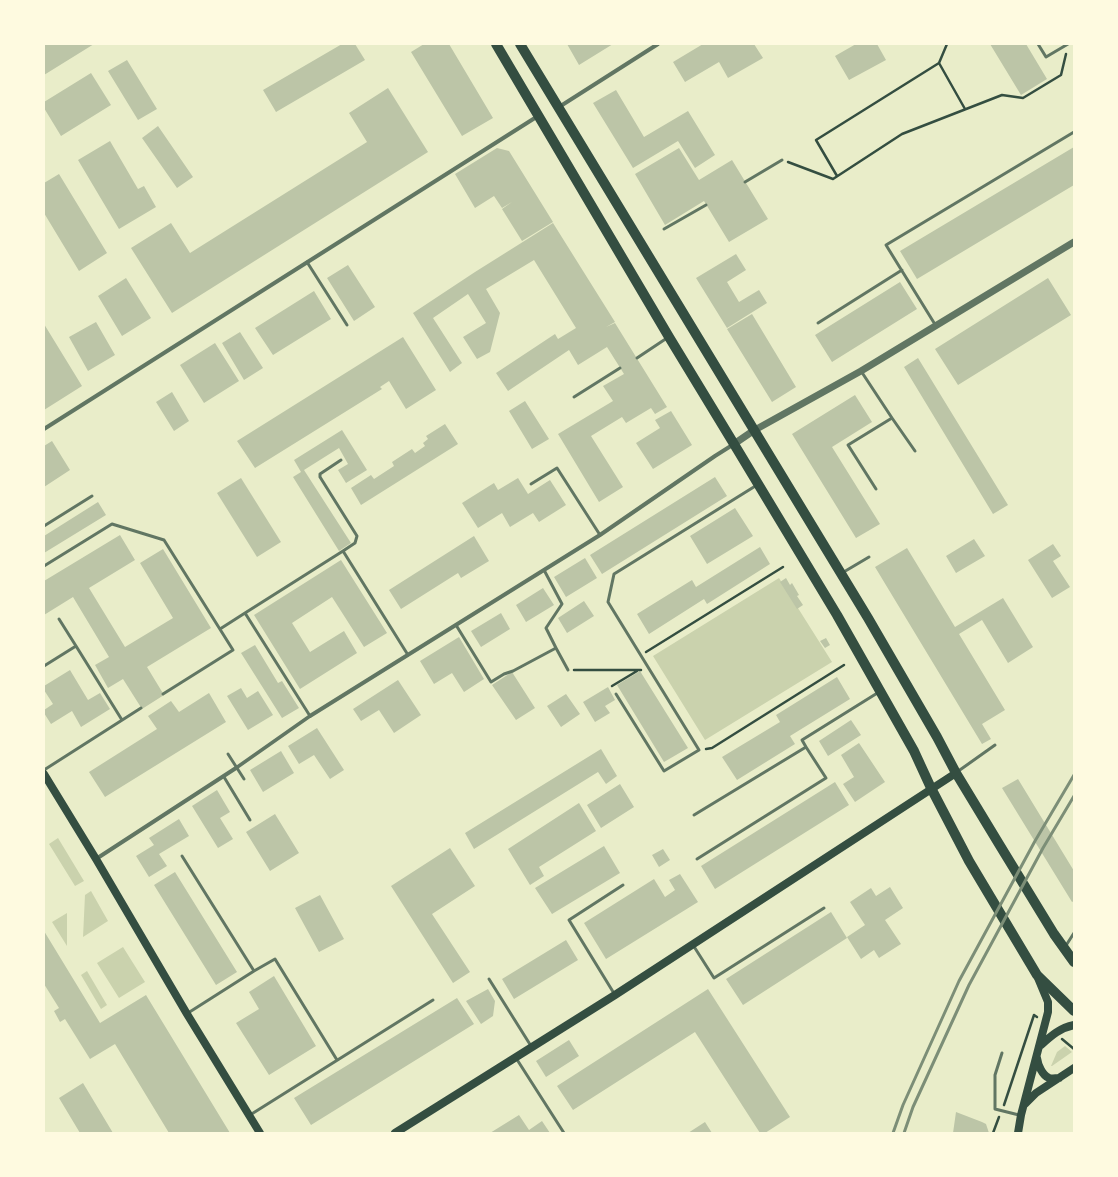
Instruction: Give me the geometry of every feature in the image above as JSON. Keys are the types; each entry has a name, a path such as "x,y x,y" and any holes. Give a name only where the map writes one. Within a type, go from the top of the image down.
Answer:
{"main road":[{"path":"496,44 668,337 837,615 914,751 931,788 969,861 1037,975 1048,1002 1048,1012 1041,1045 1021,1115 1018,1133"},
{"path":"520,44 841,574 938,737 956,773 1054,934 1074,962"},
{"path":"396,1133 616,995 956,773"},
{"path":"44,774 187,1014 260,1133"},
{"path":"1037,975 1074,1011"},
{"path":"1041,1045 1055,1032 1065,1027 1074,1025"},
{"path":"1037,1056 1038,1066 1044,1073 1049,1078 1059,1078"},
{"path":"1024,1104 1036,1093 1074,1068"}],"street":[{"path":"558,108 658,44"},
{"path":"44,429 538,116"},
{"path":"96,859 224,778 310,716 600,535 753,431 861,371 1074,242"}],"lane":[{"path":"1038,44 1046,57 1068,44"},
{"path":"937,326 886,245 1074,132"},
{"path":"745,182 782,160"},
{"path":"664,229 706,204"},
{"path":"308,262 347,325"},
{"path":"818,323 902,270"},
{"path":"637,358 668,337"},
{"path":"574,397 620,368"},
{"path":"861,371 915,451"},
{"path":"876,489 848,445 892,418"},
{"path":"220,629 355,543 357,536 320,477 320,474 341,460"},
{"path":"531,484 557,468 600,535"},
{"path":"616,694 664,771 699,750 608,602 614,574 758,484"},
{"path":"44,526 92,496"},
{"path":"44,566 112,524 164,540 233,650 163,694"},
{"path":"343,550 408,655"},
{"path":"841,574 869,558"},
{"path":"544,570 562,604 546,628 568,670"},
{"path":"245,612 310,716"},
{"path":"60,619 122,720"},
{"path":"456,625 491,682 504,674 513,672 556,648"},
{"path":"44,666 76,646"},
{"path":"697,859 826,778 802,740 880,692"},
{"path":"44,770 141,708"},
{"path":"956,773 994,745"},
{"path":"694,815 806,747"},
{"path":"228,754 244,779"},
{"path":"224,778 250,820"},
{"path":"182,856 254,971"},
{"path":"616,995 569,920 623,885"},
{"path":"692,944 714,978 824,908"},
{"path":"1064,948 1074,933"},
{"path":"187,1014 275,959 337,1060"},
{"path":"489,979 532,1048"},
{"path":"249,1115 433,1000"},
{"path":"1002,1053 995,1075 995,1109 1021,1115"},
{"path":"516,1058 564,1133"}],"path":[{"path":"837,176 816,140 939,63 947,44"},
{"path":"782,160 833,179 902,134 1002,95 1023,98 1061,75 1068,44"},
{"path":"939,63 965,109"},
{"path":"641,654 783,567"},
{"path":"612,686 647,664"},
{"path":"699,750 712,748 844,665"},
{"path":"568,670 651,670"},
{"path":"993,1133 1034,1015"}],"green space":[{"path":"779,578 832,662 705,740 653,656"},
{"path":"58,838 84,881 75,886 49,844"},
{"path":"91,891 108,921 83,937 85,895"},
{"path":"67,913 67,946 52,922"},
{"path":"123,947 145,982 119,998 97,963"},
{"path":"87,971 107,1005 101,1009 81,975"},
{"path":"1065,1046 1072,1052 1051,1066 1057,1052"}],"building":[{"path":"44,44 94,44 44,75"},
{"path":"342,44 355,44 365,60 276,112 263,90"},
{"path":"424,44 449,44 493,118 462,136 411,52"},
{"path":"567,44 613,44 579,65"},
{"path":"703,44 754,44 763,58 728,78 719,62 685,82 673,62"},
{"path":"856,44 877,44 886,60 849,80 835,56"},
{"path":"990,44 1026,44 1047,79 1021,95"},
{"path":"127,60 157,109 138,120 108,71"},
{"path":"91,73 111,105 61,136 44,108 44,102"},
{"path":"388,88 428,152 172,313 131,248 171,223 190,253 367,142 349,113"},
{"path":"616,90 644,137 688,111 715,155 695,168 678,141 633,168 593,103"},
{"path":"158,126 193,177 177,188 142,138"},
{"path":"110,141 138,189 144,186 156,207 119,229 78,160"},
{"path":"1074,147 1074,185 917,279 900,251"},
{"path":"497,148 509,151 553,222 522,241 502,209 512,202 502,208 494,196 475,208 455,174"},
{"path":"679,148 699,180 732,160 768,219 729,242 704,201 665,225 635,174"},
{"path":"59,174 107,253 79,271 44,213 44,183"},
{"path":"553,223 615,322 606,327 615,323 667,407 655,414 651,408 626,423 622,417 591,436 623,487 599,502 558,434 613,401 603,386 624,374 607,347 578,365 569,350 508,391 496,373 555,334 558,339 576,328 534,260 486,289 500,313 490,352 477,359 463,337 486,323 468,294 433,318 462,363 450,372 413,313"},
{"path":"736,254 746,270 727,282 739,302 759,290 767,303 727,328 696,278"},
{"path":"348,265 375,307 354,321 327,278"},
{"path":"126,278 151,318 122,336 98,296"},
{"path":"1048,278 1071,315 958,385 935,349"},
{"path":"900,282 917,309 832,362 815,335"},
{"path":"314,291 331,319 273,355 255,328"},
{"path":"752,314 796,387 772,402 727,329"},
{"path":"96,322 115,355 88,371 69,337"},
{"path":"44,324 82,386 44,410"},
{"path":"240,332 263,368 244,380 222,343"},
{"path":"403,337 436,390 406,409 389,381 380,387 382,389 255,468 237,441"},
{"path":"215,343 239,381 204,403 180,365"},
{"path":"918,358 1008,505 993,514 904,367"},
{"path":"172,392 189,421 174,431 156,402"},
{"path":"855,395 872,422 832,447 880,524 856,538 792,434"},
{"path":"525,401 549,439 532,449 509,411"},
{"path":"671,411 692,445 653,469 636,443 660,428 655,420"},
{"path":"445,424 458,444 361,505 351,488 371,475 374,479 394,466 392,462 412,449 415,453 425,446 423,443 428,439 426,436"},
{"path":"342,430 367,470 346,483 338,470 348,464 339,448 304,470 351,543 339,551 293,477 301,472 294,460"},
{"path":"52,441 70,470 44,487 44,446"},
{"path":"715,477 727,496 602,574 590,555"},
{"path":"241,478 281,542 257,557 217,493"},
{"path":"518,478 528,494 550,480 566,505 539,522 533,513 510,527 502,513 478,528 462,503 494,483 498,490"},
{"path":"98,502 106,515 44,553 44,536"},
{"path":"735,508 753,536 707,564 690,536"},
{"path":"120,535 135,560 89,588 125,647 173,618 140,563 163,549 211,628 147,667 164,695 142,709 123,679 108,688 95,665 109,657 73,597 44,615 44,581"},
{"path":"474,536 489,561 461,578 458,573 401,609 389,590"},
{"path":"974,539 985,556 956,573 946,556"},
{"path":"1053,544 1061,556 1053,561 1070,587 1052,598 1028,560"},
{"path":"760,547 770,564 707,604 704,599 649,634 637,614 692,580 696,587"},
{"path":"907,548 955,627 1003,598 1033,647 1008,663 982,620 959,634 1005,710 982,724 991,739 982,744 875,567"},
{"path":"585,558 597,578 566,597 554,577"},
{"path":"341,560 387,633 364,647 332,597 292,623 310,652 344,631 357,653 300,689 254,615"},
{"path":"786,578 790,585 792,583 799,595 797,596 803,605 797,609 780,582"},
{"path":"543,588 554,605 526,622 516,605"},
{"path":"584,601 594,616 567,633 558,618"},
{"path":"501,613 510,629 481,647 471,631"},
{"path":"459,637 484,679 464,692 452,673 434,684 420,661"},
{"path":"826,638 830,645 825,648 820,641"},
{"path":"255,645 278,683 282,681 299,708 282,718 241,653"},
{"path":"70,670 88,700 100,693 110,709 81,727 72,711 51,724 44,713 44,710 53,704 44,690 44,686"},
{"path":"640,671 688,748 664,762 617,685"},
{"path":"512,672 535,708 516,720 492,685"},
{"path":"837,677 850,699 790,736 795,744 737,780 722,757 780,722 776,715"},
{"path":"398,680 421,715 394,733 379,710 361,721 353,709"},
{"path":"608,687 615,700 605,706 610,713 595,722 583,702"},
{"path":"241,688 247,698 258,691 273,715 248,730 227,696"},
{"path":"209,693 226,722 105,797 89,772 157,729 148,716 171,701 179,712"},
{"path":"566,694 580,714 561,727 547,706"},
{"path":"851,720 861,735 828,756 819,741"},
{"path":"317,728 344,770 330,779 314,755 299,764 288,746"},
{"path":"859,743 885,782 855,802 843,784 854,777 841,755"},
{"path":"601,749 617,776 606,784 598,772 474,849 465,833"},
{"path":"281,751 294,773 263,792 250,770"},
{"path":"1018,779 1074,871 1074,901 1072,902 1002,788"},
{"path":"835,782 849,805 715,889 701,866"},
{"path":"620,784 634,807 601,828 587,805"},
{"path":"217,790 230,812 220,818 233,839 218,848 192,806"},
{"path":"579,803 596,831 539,867 544,876 530,885 508,849"},
{"path":"275,814 299,853 270,871 246,832"},
{"path":"179,819 189,836 159,854 167,866 149,877 136,856 154,845 149,838"},
{"path":"604,846 620,873 552,914 535,888"},
{"path":"450,848 475,886 432,914 470,972 453,983 391,886"},
{"path":"663,849 670,860 659,867 652,855"},
{"path":"175,872 237,972 216,985 154,885"},
{"path":"680,874 698,902 606,959 584,923 654,879 665,897 675,890 669,880"},
{"path":"890,887 903,908 885,920 901,944 879,958 874,950 861,959 847,937 865,925 850,902 871,888 876,896"},
{"path":"320,895 344,939 319,952 295,908"},
{"path":"831,912 847,938 743,1005 726,979"},
{"path":"44,931 100,1023 146,995 230,1133 169,1133 115,1044 90,1059 65,1019 60,1022 54,1011 59,1008 44,984"},
{"path":"566,940 578,960 514,999 502,979"},
{"path":"274,976 316,1046 269,1075 236,1023 259,1009 249,992"},
{"path":"488,989 495,1001 493,1016 481,1024 466,1001"},
{"path":"708,989 790,1117 765,1133 760,1133 695,1032 573,1110 557,1086"},
{"path":"457,998 474,1024 311,1125 294,1098"},
{"path":"569,1040 579,1056 546,1077 536,1061"},
{"path":"83,1083 113,1133 80,1133 59,1098"},
{"path":"956,1112 986,1124 989,1133 953,1133"},
{"path":"519,1115 529,1130 542,1121 550,1133 490,1133"},
{"path":"705,1122 712,1133 688,1133"}],"railway":[{"path":"893,1133 903,1105 959,981 1035,841 1074,775"},
{"path":"904,1133 913,1107 969,985 1043,848 1074,796"}]}
